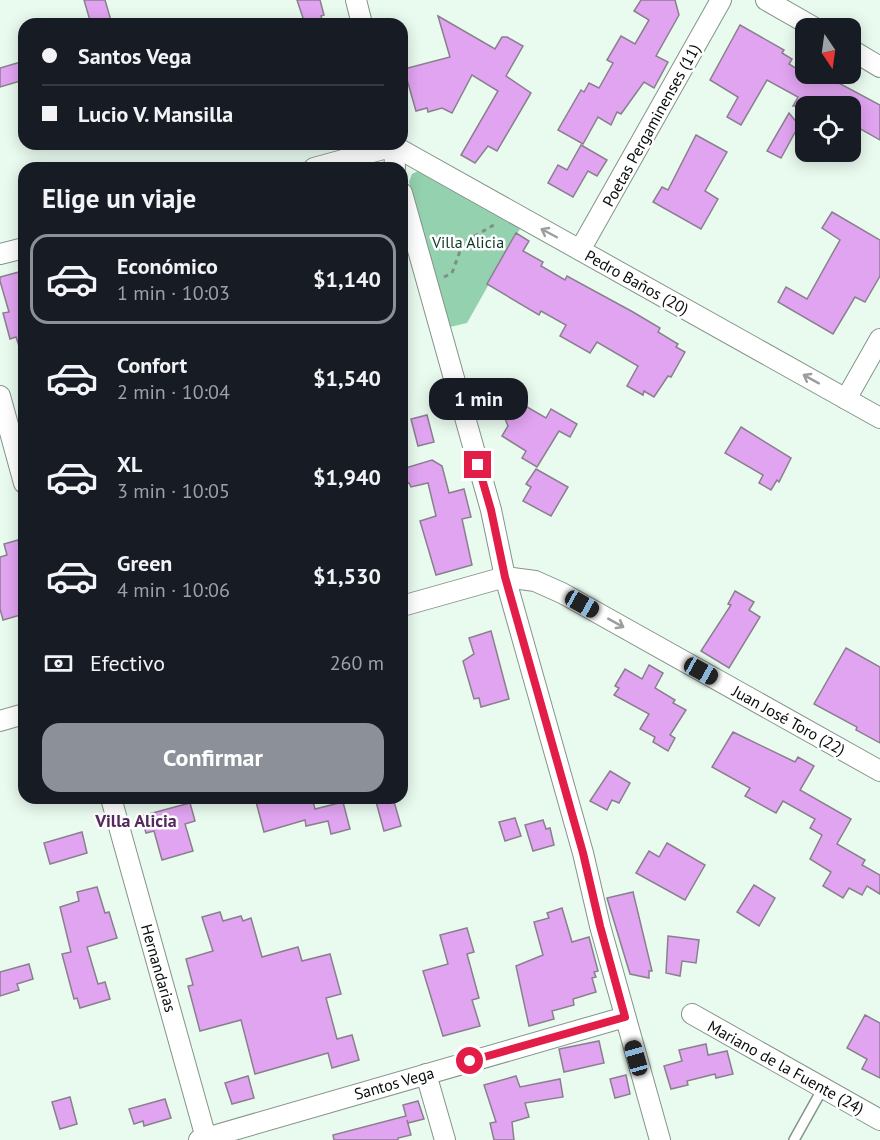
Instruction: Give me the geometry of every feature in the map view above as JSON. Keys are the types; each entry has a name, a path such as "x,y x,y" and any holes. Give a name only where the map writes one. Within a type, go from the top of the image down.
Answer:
{"street":[{"name":"Poetas Pergaminenses (11)","path":"580,250 721,0"},
{"path":"766,0 798,18"},
{"path":"861,56 880,67"},
{"path":"335,162 377,150"},
{"name":"Pedro Baños (20)","path":"403,150 880,418"},
{"path":"408,214 491,510 505,577 583,853 600,926 660,1140"},
{"path":"0,254 18,250"},
{"path":"846,399 880,339"},
{"path":"0,396 18,461"},
{"path":"408,604 505,577"},
{"name":"Juan José Toro (22)","path":"505,577 535,581 562,593 880,771"},
{"path":"0,720 18,716"},
{"name":"Hernandarias","path":"113,804 203,1139"},
{"name":"Mariano de la Fuente (24)","path":"692,1014 880,1120"},
{"name":"Santos Vega","path":"203,1139 625,1017"},
{"path":"426,1074 445,1140"}],"lane":[{"path":"794,1140 824,1088"}],"path":[{"path":"452,273 463,243 496,223"}],"green space":[{"name":"Villa Alicia","path":"418,171 521,227 467,323 450,327 409,182 412,174"}],"building":[{"path":"84,0 105,0 110,18 89,18"},
{"path":"297,0 320,0 324,15 322,18 303,18"},
{"path":"641,0 675,0 679,15 656,56 668,62 654,88 644,82 621,114 617,112 611,125 598,117 583,144 558,130 581,90 584,92 589,83 599,88 613,63 607,60 621,36 635,44 649,20 634,11"},
{"path":"438,16 495,49 502,37 507,37 523,46 506,76 531,93 497,151 488,146 475,163 461,155 498,91 472,75 452,113 442,108 428,112 427,108 416,111 408,83 408,68 450,57"},
{"path":"740,25 784,50 782,53 792,59 789,64 795,68 795,84 841,84 880,105 880,140 861,129 861,96 796,96 767,80 741,125 727,117 738,97 710,80"},
{"path":"18,63 18,82 0,87 0,68"},
{"path":"789,113 795,120 795,132 781,158 767,151"},
{"path":"696,135 727,152 705,191 718,199 701,229 653,202 662,187 668,190"},
{"path":"581,145 607,160 597,176 588,171 573,197 548,183 558,165 567,170"},
{"path":"832,212 880,240 880,276 865,302 855,297 833,334 778,302 786,287 807,299 840,240 822,228"},
{"path":"516,233 529,241 523,251 543,262 541,266 565,280 567,276 660,328 658,332 678,344 676,347 685,352 671,377 668,376 654,397 644,391 643,395 627,386 638,366 597,342 590,353 560,336 566,325 541,311 539,315 487,284"},
{"path":"18,272 18,343 16,337 10,339 3,313 9,312 0,277"},
{"path":"508,396 546,418 551,409 577,424 570,437 559,431 537,467 522,458 526,451 502,436 508,426 501,409"},
{"path":"427,415 434,442 418,446 411,419"},
{"path":"741,427 791,458 779,482 777,480 771,490 759,483 763,475 725,453"},
{"path":"432,460 442,466 449,493 464,489 471,517 462,519 472,565 436,575 420,521 436,516 428,483 411,487 408,483 408,467"},
{"path":"536,469 568,487 551,516 523,501 531,487 526,484"},
{"path":"18,540 18,616 3,620 0,609 0,557 7,555 4,544"},
{"path":"735,591 754,602 749,610 760,617 729,668 701,651 731,605 728,604"},
{"path":"491,631 509,699 481,707 479,698 474,699 463,661 474,654 469,638"},
{"path":"846,648 880,667 880,743 856,730 857,727 814,704"},
{"path":"649,665 663,673 655,688 675,700 673,703 686,710 670,735 675,738 668,751 653,742 655,737 640,729 649,714 614,695 619,688 615,686 625,669 642,679"},
{"path":"733,732 795,762 798,757 814,766 800,790 851,819 837,844 865,860 862,865 880,875 880,894 867,886 862,895 849,888 843,898 823,886 831,872 810,859 822,835 810,828 815,819 783,801 776,813 745,796 750,788 712,767"},
{"path":"610,771 630,783 619,803 612,800 607,810 590,801"},
{"path":"190,804 195,821 185,824 193,851 162,860 154,831 146,833 141,816"},
{"path":"257,804 314,804 315,809 344,804 350,829 331,834 328,821 306,826 305,820 264,832"},
{"path":"377,804 395,804 401,826 384,831"},
{"path":"515,818 521,836 505,841 499,822"},
{"path":"543,820 546,829 550,828 554,845 533,851 525,825"},
{"path":"82,832 87,853 50,864 44,843"},
{"path":"667,843 705,865 685,900 636,873 649,851 659,857"},
{"path":"754,885 775,898 759,926 737,912"},
{"path":"97,887 105,913 109,912 117,938 87,947 98,984 105,982 110,999 80,1008 77,998 74,999 62,954 71,952 60,907 79,901 77,892"},
{"path":"633,892 652,971 649,971 649,978 630,974 607,898"},
{"path":"562,908 572,942 589,937 598,971 594,972 596,977 592,978 596,992 573,999 574,1005 552,1011 554,1019 529,1026 516,966 543,955 534,922 549,918 547,913"},
{"path":"220,912 223,921 241,916 243,921 251,918 262,957 298,947 302,961 330,954 341,994 326,998 337,1039 352,1035 359,1060 332,1068 328,1053 255,1074 241,1020 200,1031 188,986 193,985 186,959 213,951 202,917"},
{"path":"467,928 474,952 467,954 479,998 472,1000 480,1026 443,1036 423,971 448,964 440,935"},
{"path":"668,936 699,940 696,963 682,961 680,976 666,973"},
{"path":"29,964 33,979 17,984 19,990 0,996 0,972"},
{"path":"865,1015 880,1023 880,1078 862,1069 867,1059 847,1048"},
{"path":"599,1041 604,1063 564,1072 559,1049"},
{"path":"706,1044 708,1055 727,1051 733,1074 716,1078 715,1074 687,1081 688,1085 671,1089 664,1066 682,1061 679,1050"},
{"path":"626,1075 630,1094 615,1098 610,1079"},
{"path":"248,1076 254,1098 232,1104 225,1083"},
{"path":"516,1076 520,1087 560,1079 563,1097 525,1103 529,1117 512,1122 514,1140 494,1140 490,1123 496,1122 484,1085"},
{"path":"70,1097 77,1124 60,1129 52,1102"},
{"path":"165,1099 171,1118 144,1126 143,1121 134,1124 129,1109"},
{"path":"418,1101 424,1119 408,1123 407,1120 411,1135 398,1138 398,1140 334,1140 333,1135 406,1116 403,1105"}],"district":[{"name":"Villa Alicia","path":"136,821"}],"route":[{"path":"470,1061 625,1017 583,853 505,577 491,510 478,465"}]}
